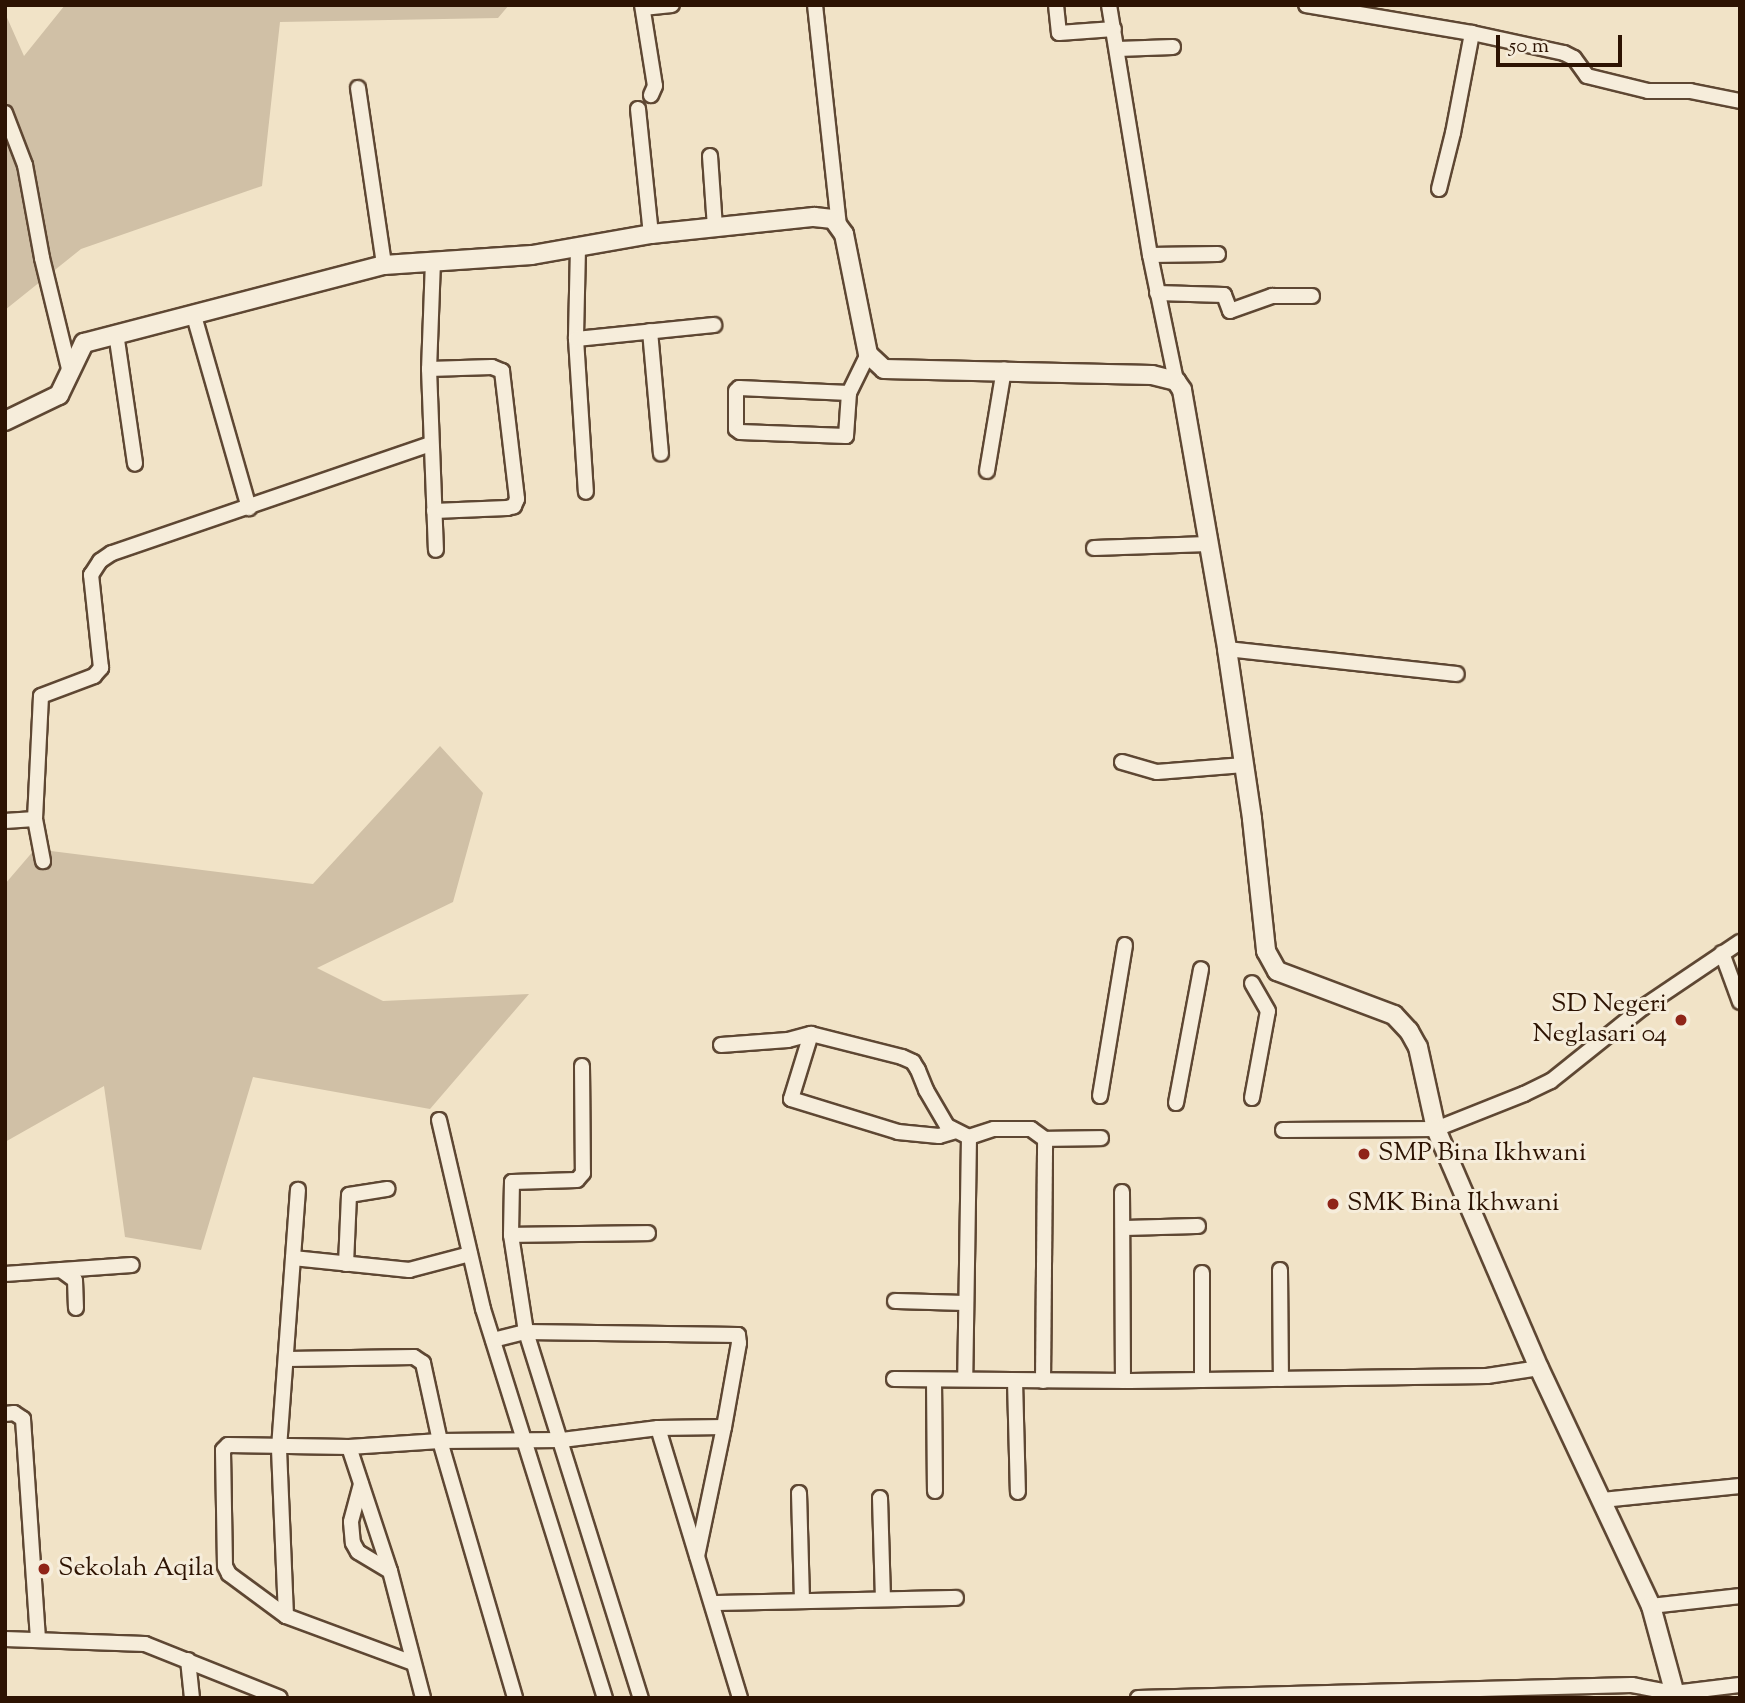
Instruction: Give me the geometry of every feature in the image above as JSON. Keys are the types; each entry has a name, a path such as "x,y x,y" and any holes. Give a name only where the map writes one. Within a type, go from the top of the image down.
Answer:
{"street":[{"path":"651,95 655,86 643,7 672,5"},
{"path":"815,5 839,225"},
{"path":"1056,5 1059,33 1114,29"},
{"path":"1110,5 1150,255 1176,381 1182,390 1227,649 1269,959 1277,971 1394,1015 1418,1047 1436,1129 1539,1368 1651,1606 1675,1696"},
{"path":"1306,5 1472,33 1570,55 1587,76 1648,91 1690,91 1740,101"},
{"path":"1439,189 1453,133 1472,33"},
{"path":"1118,49 1173,47"},
{"path":"358,88 384,265"},
{"path":"638,109 651,234"},
{"path":"5,113 24,165 70,373"},
{"path":"710,156 715,228"},
{"path":"5,421 60,395 80,347 116,333 194,316 384,265 506,258 651,234 814,217 833,219 844,234 868,354 877,365 892,370 1004,369 1152,375 1176,381"},
{"path":"578,248 576,339 586,492"},
{"path":"1150,255 1218,254"},
{"path":"433,261 429,369 436,550"},
{"path":"1157,293 1224,295 1230,312 1272,296 1312,296"},
{"path":"194,316 249,508"},
{"path":"576,339 714,325"},
{"path":"650,331 661,454"},
{"path":"116,333 135,464"},
{"path":"849,393 737,389 736,429 740,432 846,436 849,393 868,354"},
{"path":"429,369 492,367 502,371 517,499 514,506 507,508 434,511"},
{"path":"987,471 1004,369"},
{"path":"43,861 35,819 40,697 94,676 101,668 93,569 112,553 431,444"},
{"path":"1094,548 1208,544"},
{"path":"1227,649 1457,674"},
{"path":"1122,762 1157,772 1244,765"},
{"path":"5,821 35,819"},
{"path":"1283,1130 1436,1129 1550,1081 1642,1008 1740,943"},
{"path":"1100,1096 1125,945"},
{"path":"1722,953 1740,1002"},
{"path":"1176,1103 1201,970"},
{"path":"1252,983 1268,1011 1252,1098"},
{"path":"811,1034 791,1099 898,1132 939,1136 953,1132 969,1137 994,1129 1031,1129 1045,1139 1101,1138"},
{"path":"721,1045 781,1040 811,1034 912,1062 953,1132"},
{"path":"582,1066 583,1173 577,1180 512,1182 511,1236 526,1332 641,1698"},
{"path":"439,1120 493,1340 522,1440 605,1698"},
{"path":"965,1380 969,1137"},
{"path":"1043,1381 1045,1139"},
{"path":"346,1264 349,1195 388,1189"},
{"path":"286,1616 279,1448 298,1190"},
{"path":"1122,1192 1123,1381"},
{"path":"1122,1228 1198,1226"},
{"path":"511,1236 648,1233"},
{"path":"293,1258 409,1269 470,1254"},
{"path":"5,1274 132,1265"},
{"path":"61,1270 75,1280 76,1308"},
{"path":"1280,1270 1281,1379"},
{"path":"1202,1273 1202,1380"},
{"path":"895,1301 966,1303"},
{"path":"493,1340 526,1332 736,1334 739,1343 697,1556"},
{"path":"287,1359 419,1359 423,1363 440,1441 516,1698"},
{"path":"894,1379 1123,1381 1487,1376 1539,1368"},
{"path":"934,1380 935,1491"},
{"path":"1015,1381 1018,1492"},
{"path":"5,1414 14,1413 23,1419 38,1639"},
{"path":"413,1663 286,1616 229,1574 225,1566 223,1450 228,1446 349,1447 440,1441 562,1440 658,1428 724,1427"},
{"path":"658,1428 740,1698"},
{"path":"349,1447 390,1571 423,1698"},
{"path":"361,1482 351,1522 353,1543 358,1552 390,1571"},
{"path":"1602,1500 1740,1486"},
{"path":"799,1493 802,1601"},
{"path":"880,1498 883,1599"},
{"path":"1651,1606 1740,1596"},
{"path":"712,1603 956,1598"},
{"path":"5,1639 145,1644 280,1698"},
{"path":"188,1660 192,1698"},
{"path":"1138,1698 1632,1685 1675,1696 1740,1685"}],"shaded area":[{"path":"65,5 509,5 498,18 280,22 262,186 81,249 5,310 5,13 24,56"},
{"path":"440,746 483,793 453,902 317,968 383,1001 529,994 430,1109 253,1077 201,1250 125,1237 104,1086 5,1142 5,884 35,849 313,884"}],"place":[{"name":"SD Negeri Neglasari 04","path":"1681,1020"},
{"name":"SMP Bina Ikhwani","path":"1364,1154"},
{"name":"SMK Bina Ikhwani","path":"1333,1204"},
{"name":"Sekolah Aqila","path":"44,1569"}]}
